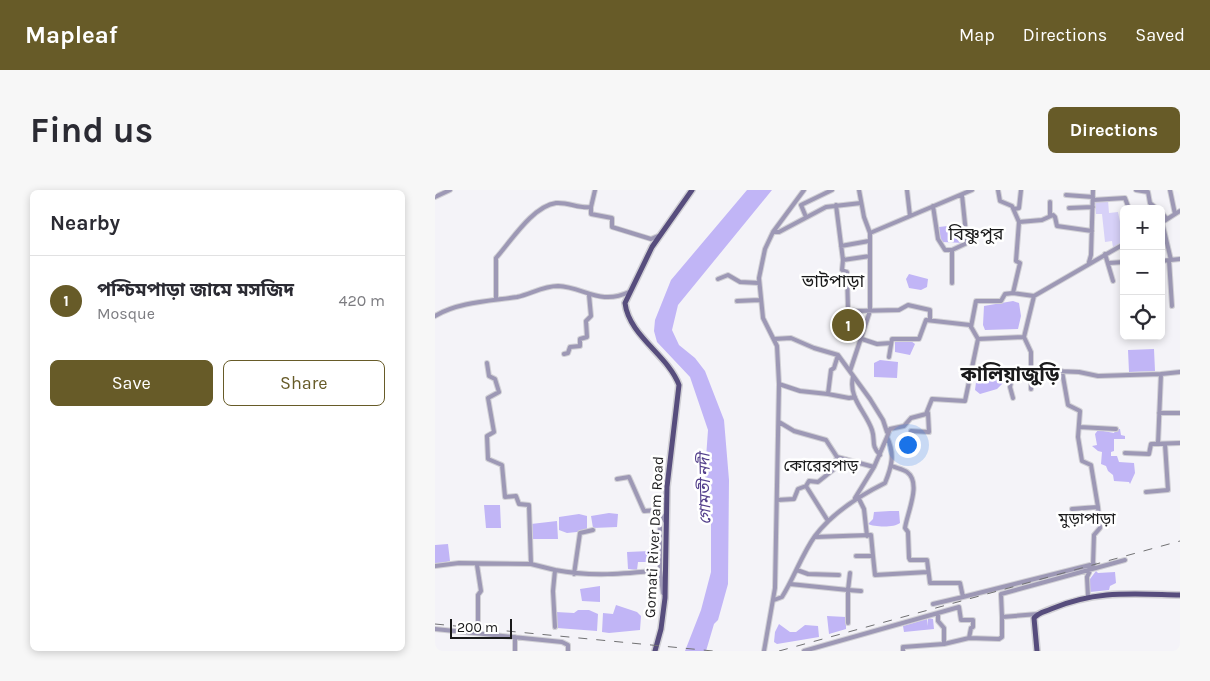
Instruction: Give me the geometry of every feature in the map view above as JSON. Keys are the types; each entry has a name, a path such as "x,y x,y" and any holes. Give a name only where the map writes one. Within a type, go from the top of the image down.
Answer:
{"main road":[{"name":"Gomati River Dam Road","path":"655,651 661,629 665,598 665,521 679,385 672,371 649,344 630,317 625,303 660,234 692,190"},
{"path":"1037,651 1034,621 1038,614 1064,602 1089,596 1127,593 1180,595"}],"street":[{"path":"435,197 450,190"},
{"path":"595,190 591,214 612,218 612,227 651,239 660,234"},
{"path":"764,651 774,600 779,384 777,346 764,323 759,283 765,249 773,232 804,190"},
{"path":"806,217 801,205 832,190"},
{"path":"850,371 870,311 870,233 859,190"},
{"path":"907,190 910,216"},
{"path":"870,233 972,190"},
{"path":"998,190 1000,201 1014,209 1019,222 1016,261 1020,263 1013,293"},
{"path":"1014,209 1019,208 1021,190"},
{"path":"1089,263 1091,255 1093,190"},
{"path":"1136,190 1148,192 1152,205"},
{"path":"1170,190 1175,214"},
{"path":"933,206 940,245 945,250 952,250 967,243 962,195"},
{"path":"1066,195 1093,199 1125,198 1128,205"},
{"path":"1050,202 1050,215"},
{"path":"496,298 496,258 531,218 551,204 563,203 585,208 591,207"},
{"path":"773,232 779,232 806,217 836,205 861,203"},
{"path":"836,205 843,260 842,270 847,272 848,309 870,311 899,310 908,305 930,310 931,320"},
{"path":"1069,208 1093,207"},
{"path":"1165,217 1167,219 1180,211"},
{"path":"1019,222 1042,220 1050,215"},
{"path":"1050,215 1055,216 1057,226 1092,231"},
{"path":"1165,237 1170,260 1172,306"},
{"path":"841,246 869,241"},
{"path":"978,339 972,332 971,327 976,301 1001,301 1005,294 1013,293 1034,296 1120,246"},
{"path":"952,250 952,282"},
{"path":"1105,254 1113,281"},
{"path":"1091,255 1095,259"},
{"path":"843,260 870,256"},
{"path":"1165,261 1180,259"},
{"path":"1109,264 1120,263"},
{"path":"718,279 729,275 741,282 759,283"},
{"path":"435,316 447,310 488,302 496,298 517,297 555,286 572,288 589,295 619,295 629,292"},
{"path":"564,354 568,352 570,347 580,346 580,339 587,337 586,321 591,316 589,295"},
{"path":"1031,389 1031,352 1024,337 1034,296"},
{"path":"737,301 760,300"},
{"path":"889,357 891,343 894,338 919,339 924,321 959,323 971,327"},
{"path":"978,339 1024,337"},
{"path":"774,339 791,338 814,348 838,355 883,420 892,449 892,466 885,483 857,498 828,521 815,537 790,584 779,599 774,600"},
{"path":"862,339 877,344 891,343"},
{"path":"911,431 929,432 927,413 932,399 963,402 966,399 978,339"},
{"path":"828,394 831,370 834,368 838,355"},
{"path":"487,362 489,376 495,378 499,392 488,398 494,432 487,436 488,459 502,464 505,497 517,497 519,504 529,506 531,564"},
{"path":"1013,398 1010,387 1012,378 1032,370 1062,371 1098,376 1180,372"},
{"path":"1062,371 1068,404 1080,410 1078,437 1082,461 1091,465 1098,507 1100,528 1095,536 1093,566 1087,577 1089,596"},
{"path":"1158,444 1161,374"},
{"path":"853,377 852,385 855,397 872,430 873,447 880,455"},
{"path":"779,384 800,391 849,398 855,397"},
{"path":"857,498 880,455 890,429 904,426 911,418 927,413"},
{"path":"1159,413 1180,413"},
{"path":"779,422 794,430 826,440 837,457 874,467"},
{"path":"1079,427 1116,429"},
{"path":"1125,453 1149,454 1150,445 1180,443"},
{"path":"1147,492 1167,490 1165,444"},
{"path":"777,500 794,499 798,488 806,486 809,481 818,482 833,470 837,457"},
{"path":"892,466 906,471 912,477 913,498 905,528 909,532 910,560 927,560 930,583 960,583 963,597"},
{"path":"617,479 629,478 644,512 657,510 665,521"},
{"path":"806,486 828,521"},
{"path":"857,498 864,509 867,536"},
{"path":"1072,509 1098,507"},
{"path":"660,512 659,570 665,598"},
{"path":"574,574 579,533 593,530"},
{"path":"815,537 871,535 875,574 928,572"},
{"path":"856,556 873,556"},
{"path":"933,604 1125,560"},
{"path":"435,566 459,563 531,564 574,574 630,574 659,570"},
{"path":"477,564 481,592 478,595 478,622"},
{"path":"903,651 903,647 944,644 969,638 989,639 1003,637 1001,594 1093,566"},
{"path":"555,570 553,591 555,627"},
{"path":"797,570 808,574 839,575"},
{"path":"848,623 850,573"},
{"path":"790,584 861,592"},
{"path":"804,651 959,607 961,620 973,620 973,627 971,628 969,638"},
{"path":"938,613 938,621 944,628 944,644"},
{"path":"1003,616 1038,614"},
{"path":"435,630 562,642 568,645 569,651"},
{"path":"515,637 515,651"}],"shaded area":[{"path":"747,190 772,190 678,305 672,330 679,345 695,358 705,371 724,420 729,480 728,584 718,620 714,624 706,651 685,651 701,610 711,572 711,524 706,499 705,472 708,430 690,377 657,342 654,331 655,320 671,280"},
{"path":"1108,200 1109,213 1118,212 1120,244 1113,248 1112,241 1105,242 1102,214 1096,214 1095,201"},
{"path":"964,224 966,243 941,242 939,227"},
{"path":"909,274 928,279 927,287 921,290 909,288 906,279"},
{"path":"1013,301 1019,303 1021,316 1018,329 985,330 983,325 984,306"},
{"path":"895,341 911,341 915,344 910,355 895,352"},
{"path":"1154,349 1155,371 1129,372 1128,350"},
{"path":"880,360 898,362 897,378 874,377 874,363"},
{"path":"977,375 998,375 1003,383 997,389 980,394 975,390"},
{"path":"1116,429 1120,429 1121,435 1125,436 1125,439 1114,439 1114,451 1111,452 1111,456 1117,456 1119,462 1134,463 1135,473 1130,484 1129,482 1114,481 1113,475 1106,466 1101,464 1102,452 1092,446 1097,445 1095,434 1098,430 1114,433"},
{"path":"484,505 500,505 501,528 486,528"},
{"path":"899,511 900,523 897,525 875,526 868,524 873,519 874,512"},
{"path":"609,513 618,514 617,527 593,528 591,516"},
{"path":"579,514 587,516 587,531 567,533 559,530 559,517"},
{"path":"557,521 558,539 533,539 531,524"},
{"path":"448,544 450,561 435,565 435,545"},
{"path":"650,551 650,562 638,562 637,570 628,569 627,552"},
{"path":"1096,571 1098,573 1115,572 1116,583 1110,586 1109,590 1090,592 1090,579"},
{"path":"600,586 600,602 582,601 580,589"},
{"path":"616,605 637,612 641,616 640,630 602,632 603,613 613,614"},
{"path":"578,610 589,610 598,614 597,631 557,628 556,612 574,613"},
{"path":"827,616 846,617 846,629 829,634"},
{"path":"928,618 933,619 934,629 904,632 903,626 927,619 928,626"},
{"path":"779,624 790,632 796,632 805,625 818,626 819,637 777,644 774,642 775,632"}],"railway":[{"path":"779,651 1180,541"},
{"path":"435,624 713,651"}],"place":[{"name":"পশ্চিমপাড়া জামে মসজিদ","path":"848,325"}],"district":[{"name":"বিষ্ণুপুর","path":"976,234"},
{"name":"ভাটপাড়া","path":"833,281"},
{"name":"কালিয়াজুড়ি","path":"1010,374"},
{"name":"কোরেরপাড়","path":"821,465"},
{"name":"মুড়াপাড়া","path":"1087,518"}],"water label":[{"name":"গোমতী নদী","path":"704,489"}]}
